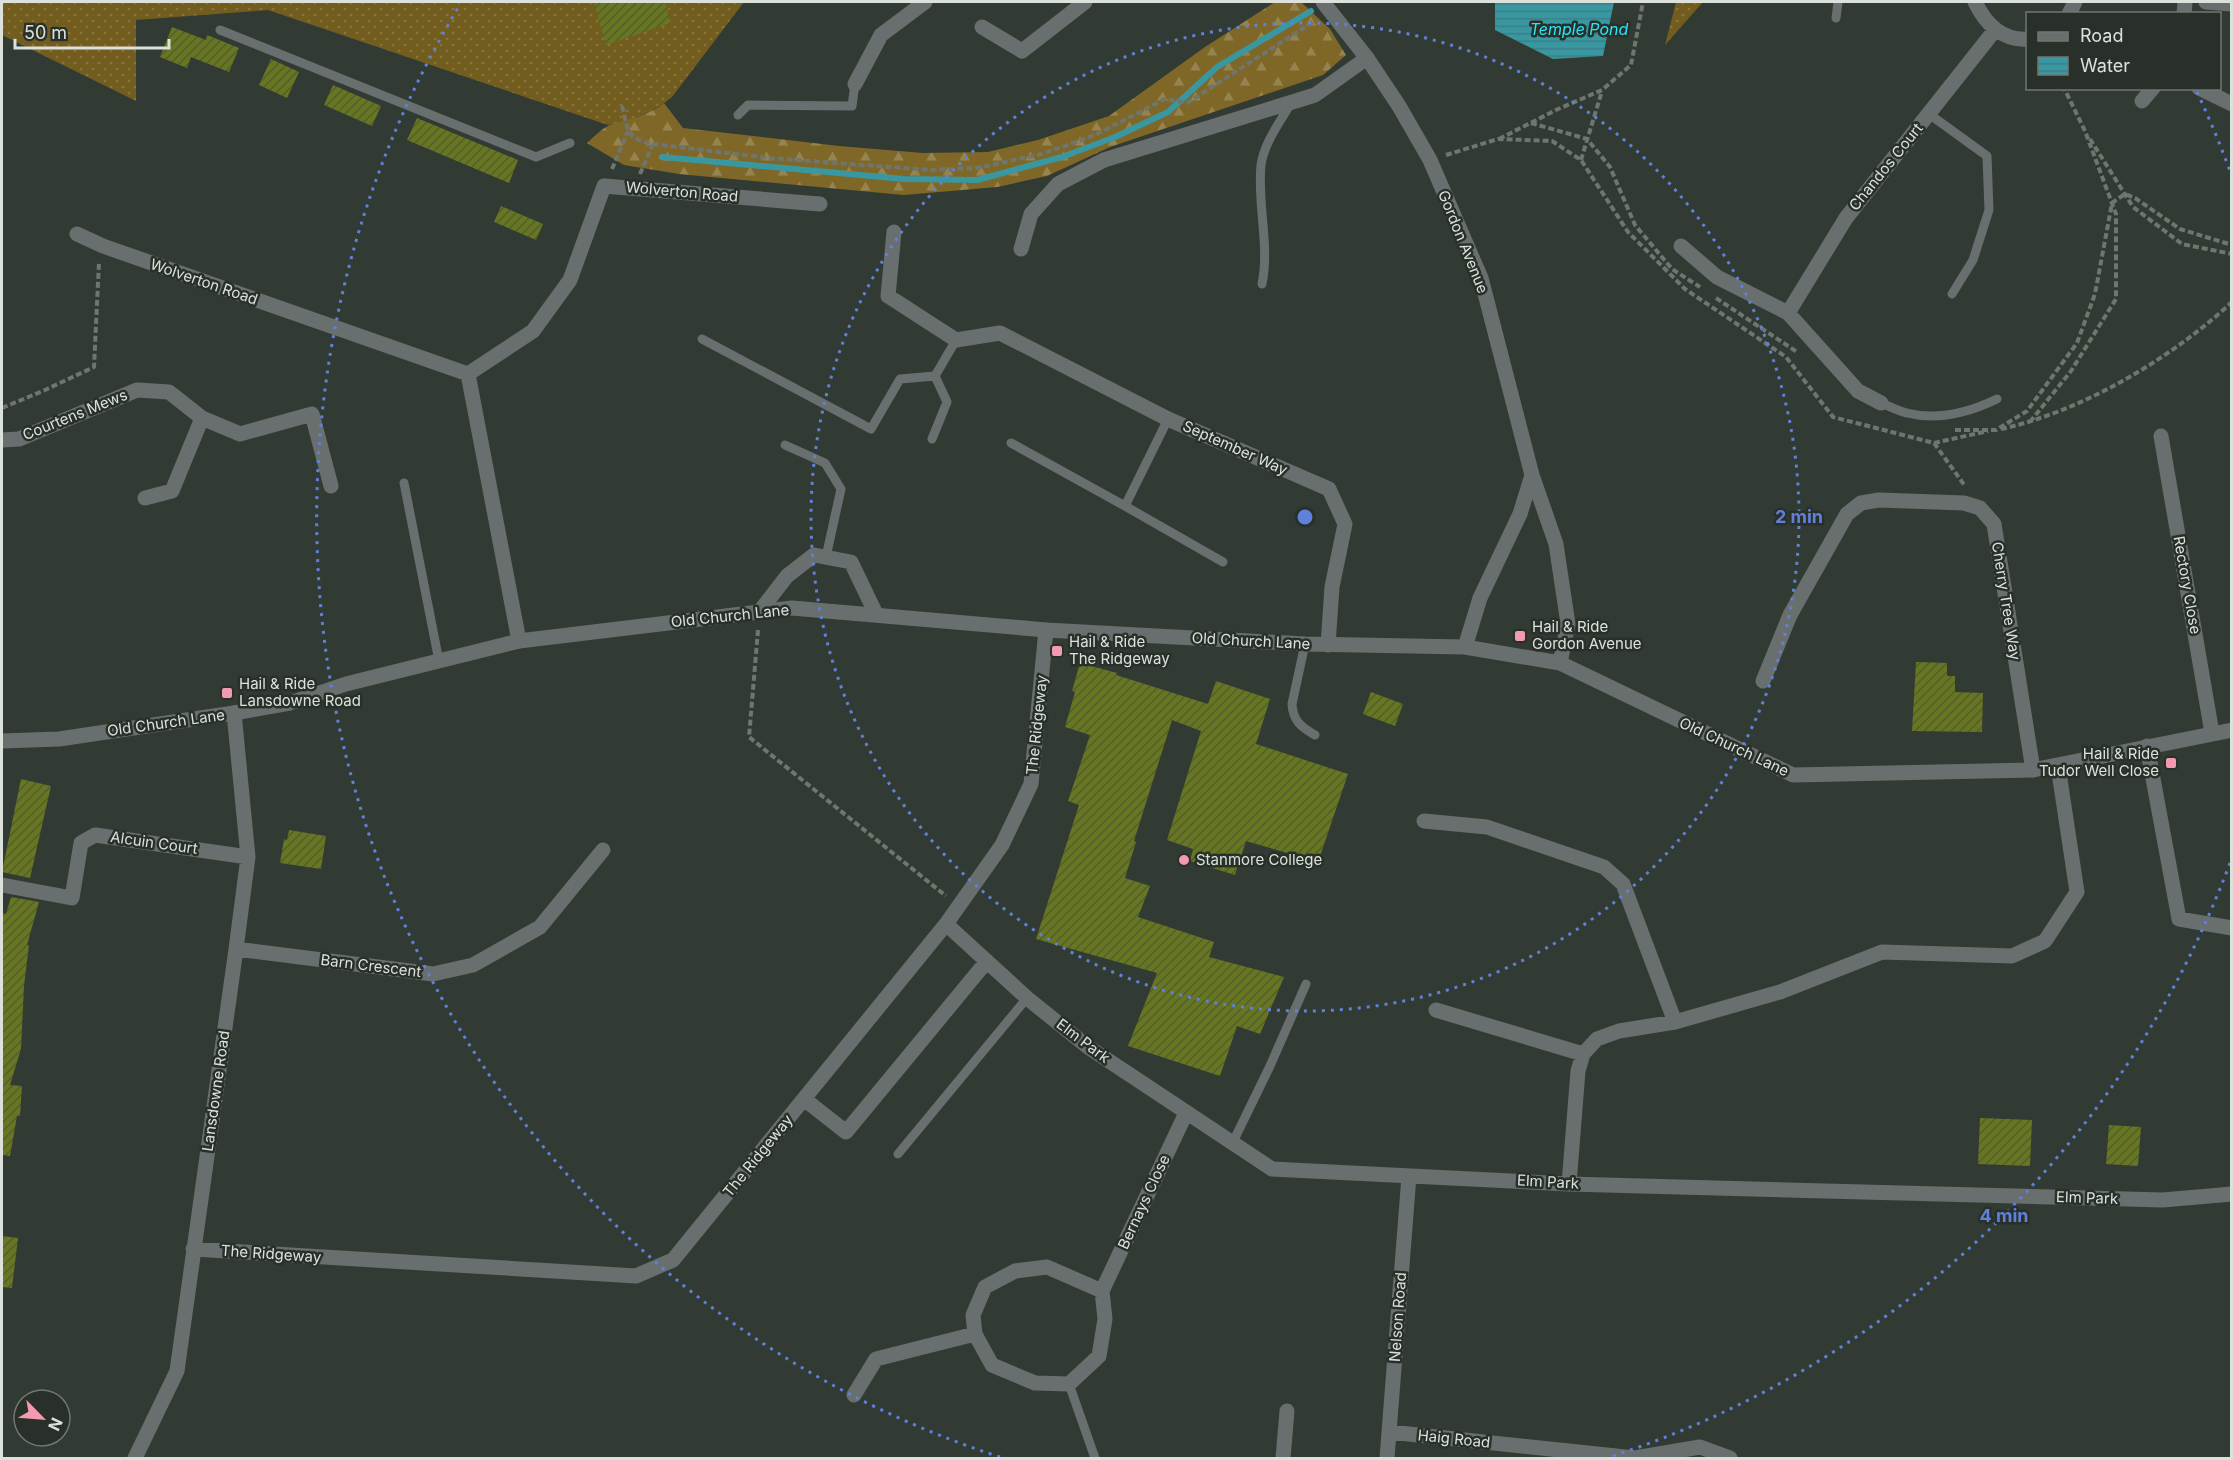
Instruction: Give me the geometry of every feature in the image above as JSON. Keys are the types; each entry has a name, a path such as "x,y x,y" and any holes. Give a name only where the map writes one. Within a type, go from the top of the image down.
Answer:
{"street":[{"path":"855,84 881,35 925,2"},
{"path":"982,27 1022,51 1085,2"},
{"path":"1976,2 1983,17 1995,30 2004,35 2026,39"},
{"path":"2206,2 2232,4"},
{"name":"Gordon Avenue","path":"1327,6 1367,58 1399,106 1430,160 1481,278 1532,475 1556,543 1569,624 1560,663"},
{"name":"Chandos Court","path":"1788,313 1846,218 1995,30"},
{"path":"1021,249 1031,214 1058,184 1104,160 1315,95 1367,58"},
{"path":"2142,100 2151,90"},
{"path":"2203,90 2232,104"},
{"name":"Wolverton Road","path":"77,234 103,246 468,374 533,331 570,280 604,186 820,204"},
{"path":"894,232 888,296 956,340"},
{"path":"1681,246 1718,277 1788,313 1858,391 1881,403"},
{"name":"September Way","path":"956,340 1000,333 1168,419 1329,489 1345,524 1332,587 1328,645"},
{"path":"468,374 519,641"},
{"name":"Courtens Mews","path":"2,440 20,439 138,390 169,392 202,418 240,434 312,414 331,486"},
{"path":"145,498 172,491 202,418"},
{"name":"Rectory Close","path":"2161,436 2212,734"},
{"path":"1465,647 1480,598 1520,514 1532,475"},
{"path":"1763,681 1791,615 1847,514 1861,503 1879,500 1964,503 1980,508"},
{"name":"Cherry Tree Way","path":"1980,508 1994,524 2033,770"},
{"path":"760,611 787,576 814,555 851,562 876,614"},
{"name":"Old Church Lane","path":"2,741 59,739 290,703 346,684 519,641 792,608 1046,630 1328,645 1465,647 1560,663 1793,775 2033,770 2232,730"},
{"name":"The Ridgeway","path":"193,1249 636,1276 673,1260 946,924 1002,845 1031,784 1046,630"},
{"name":"Lansdowne Road","path":"135,1458 177,1371 236,949 248,857 234,713"},
{"path":"2147,746 2179,919 2232,928"},
{"path":"1569,1184 1578,1071 1583,1054 1597,1039 1619,1031 1675,1022 1780,992 1882,951 2012,956 2045,940 2077,892 2058,766"},
{"path":"1424,821 1487,827 1604,867 1623,884 1675,1022"},
{"name":"Alcuin Court","path":"2,885 72,898 81,843 94,835 248,857"},
{"name":"Barn Crescent","path":"236,949 434,974 473,966 540,927 603,850"},
{"name":"Elm Park","path":"946,924 1027,998 1089,1047 1272,1169 1569,1184 2163,1200 2232,1194"},
{"path":"804,1099 846,1132 987,962"},
{"path":"1436,1010 1583,1054"},
{"name":"Bernays Close","path":"1102,1291 1186,1113"},
{"name":"Nelson Road","path":"1388,1458 1409,1176"},
{"path":"1047,1267 1102,1291 1105,1319 1099,1356 1068,1384 1035,1383 992,1365 975,1334 973,1315 985,1287 1015,1271 1047,1267"},
{"path":"854,1395 876,1359 975,1334"},
{"path":"1283,1458 1287,1411"},
{"name":"Haig Road","path":"1390,1432 1527,1453 1635,1458 1700,1447 1730,1458"}],"lane":[{"path":"1836,18 1838,2"},
{"path":"220,30 536,157 570,143"},
{"path":"738,115 748,105 852,106 855,84"},
{"path":"1262,284 1266,265 1261,213 1261,164 1264,151 1291,103"},
{"path":"1929,114 1988,156 1989,210 1973,260 1952,294"},
{"path":"702,339 871,429 900,379 935,375"},
{"path":"935,375 956,340"},
{"path":"932,439 947,402 935,375"},
{"path":"1881,403 1906,413 1924,416 1973,411 1997,399"},
{"path":"1125,506 1168,419"},
{"path":"1011,443 1224,562"},
{"path":"785,445 825,463 841,489 826,557"},
{"path":"404,483 439,661"},
{"path":"1305,644 1292,704 1293,714 1298,723 1316,735"},
{"path":"1232,1144 1306,984"},
{"path":"898,1154 1027,998"},
{"path":"1068,1384 1095,1458"}],"path":[{"path":"1430,160 1498,139 1602,90 1631,64 1643,2"},
{"path":"622,106 628,131 638,141 653,144 769,158 861,165 930,170 977,168 1042,154 1095,135 1165,99 1187,103 1327,6"},
{"path":"1581,160 1602,90"},
{"path":"2030,423 2071,370 2116,299 2116,214 2085,131 2065,90"},
{"path":"1531,123 1587,139 1610,167 1635,225 1672,269 1794,350 1802,358"},
{"path":"604,186 628,131"},
{"path":"2085,131 2133,207 2182,244 2232,254"},
{"path":"1498,139 1552,141 1581,160 1628,232 1685,289 1786,357 1833,417 1934,443 2030,423 2124,382 2213,319 2232,302"},
{"path":"634,188 653,144"},
{"path":"1949,430 1996,430 2027,411 2077,343 2095,294 2112,203 2125,194"},
{"path":"2125,194 2135,198 2180,229 2232,245"},
{"path":"2,408 94,367 99,259 103,246"},
{"path":"1934,443 1980,508"},
{"path":"760,611 749,737 959,906"}],"shaded area":[{"path":"2,2 744,2 672,97 642,116 608,125 268,10 136,20 136,101 2,35"},
{"path":"1676,2 1703,2 1665,45"}],"green space":[{"path":"1275,2 1301,2 1330,29 1346,55 1323,75 1110,147 1047,176 997,187 904,195 679,174 624,165 587,143 607,126 645,114 664,103 683,128 923,153 988,152 1038,140 1109,116 1205,47"}],"water":[{"name":"Temple Pond","path":"1495,2 1614,2 1603,56 1553,59 1495,30"}],"building":[{"path":"594,2 665,2 670,23 606,45"},
{"path":"172,27 206,40 207,35 239,48 229,72 191,57 187,68 160,57"},
{"path":"271,59 299,72 287,98 259,85"},
{"path":"333,85 381,106 372,126 324,105"},
{"path":"417,118 518,160 509,183 407,140"},
{"path":"501,206 543,224 536,240 494,222"},
{"path":"1916,662 1947,663 1947,676 1955,676 1955,692 1983,693 1982,732 1912,731"},
{"path":"1080,663 1208,704 1216,681 1270,699 1256,744 1348,774 1318,862 1246,841 1235,875 1190,861 1193,849 1167,840 1201,731 1172,720 1134,841 1136,842 1125,878 1150,886 1138,917 1214,942 1209,957 1284,977 1260,1034 1237,1026 1220,1076 1128,1046 1157,973 1036,939 1079,805 1068,801 1090,735 1065,727"},
{"path":"1371,692 1403,704 1395,726 1363,714"},
{"path":"21,779 51,786 30,878 2,872"},
{"path":"289,830 326,836 321,869 280,863 284,839 287,840"},
{"path":"11,897 39,902 27,945 29,945 24,986 21,1049 10,1085 22,1086 20,1116 17,1116 10,1156 2,1155 2,913 6,914"},
{"path":"1980,1118 2032,1120 2030,1166 1978,1164"},
{"path":"2109,1125 2141,1127 2138,1166 2106,1164"},
{"path":"2,1236 18,1238 12,1288 2,1287"}],"waterway":[{"path":"662,157 904,179 977,180 1062,157 1115,137 1168,112 1217,67 1311,11"}],"place":[{"name":"Hail & Ride Gordon Avenue","path":"1520,636"},
{"name":"Hail & Ride The Ridgeway","path":"1057,651"},
{"name":"Hail & Ride Lansdowne Road","path":"227,693"},
{"name":"Hail & Ride Tudor Well Close","path":"2171,763"},
{"name":"Stanmore College","path":"1184,860"}]}
